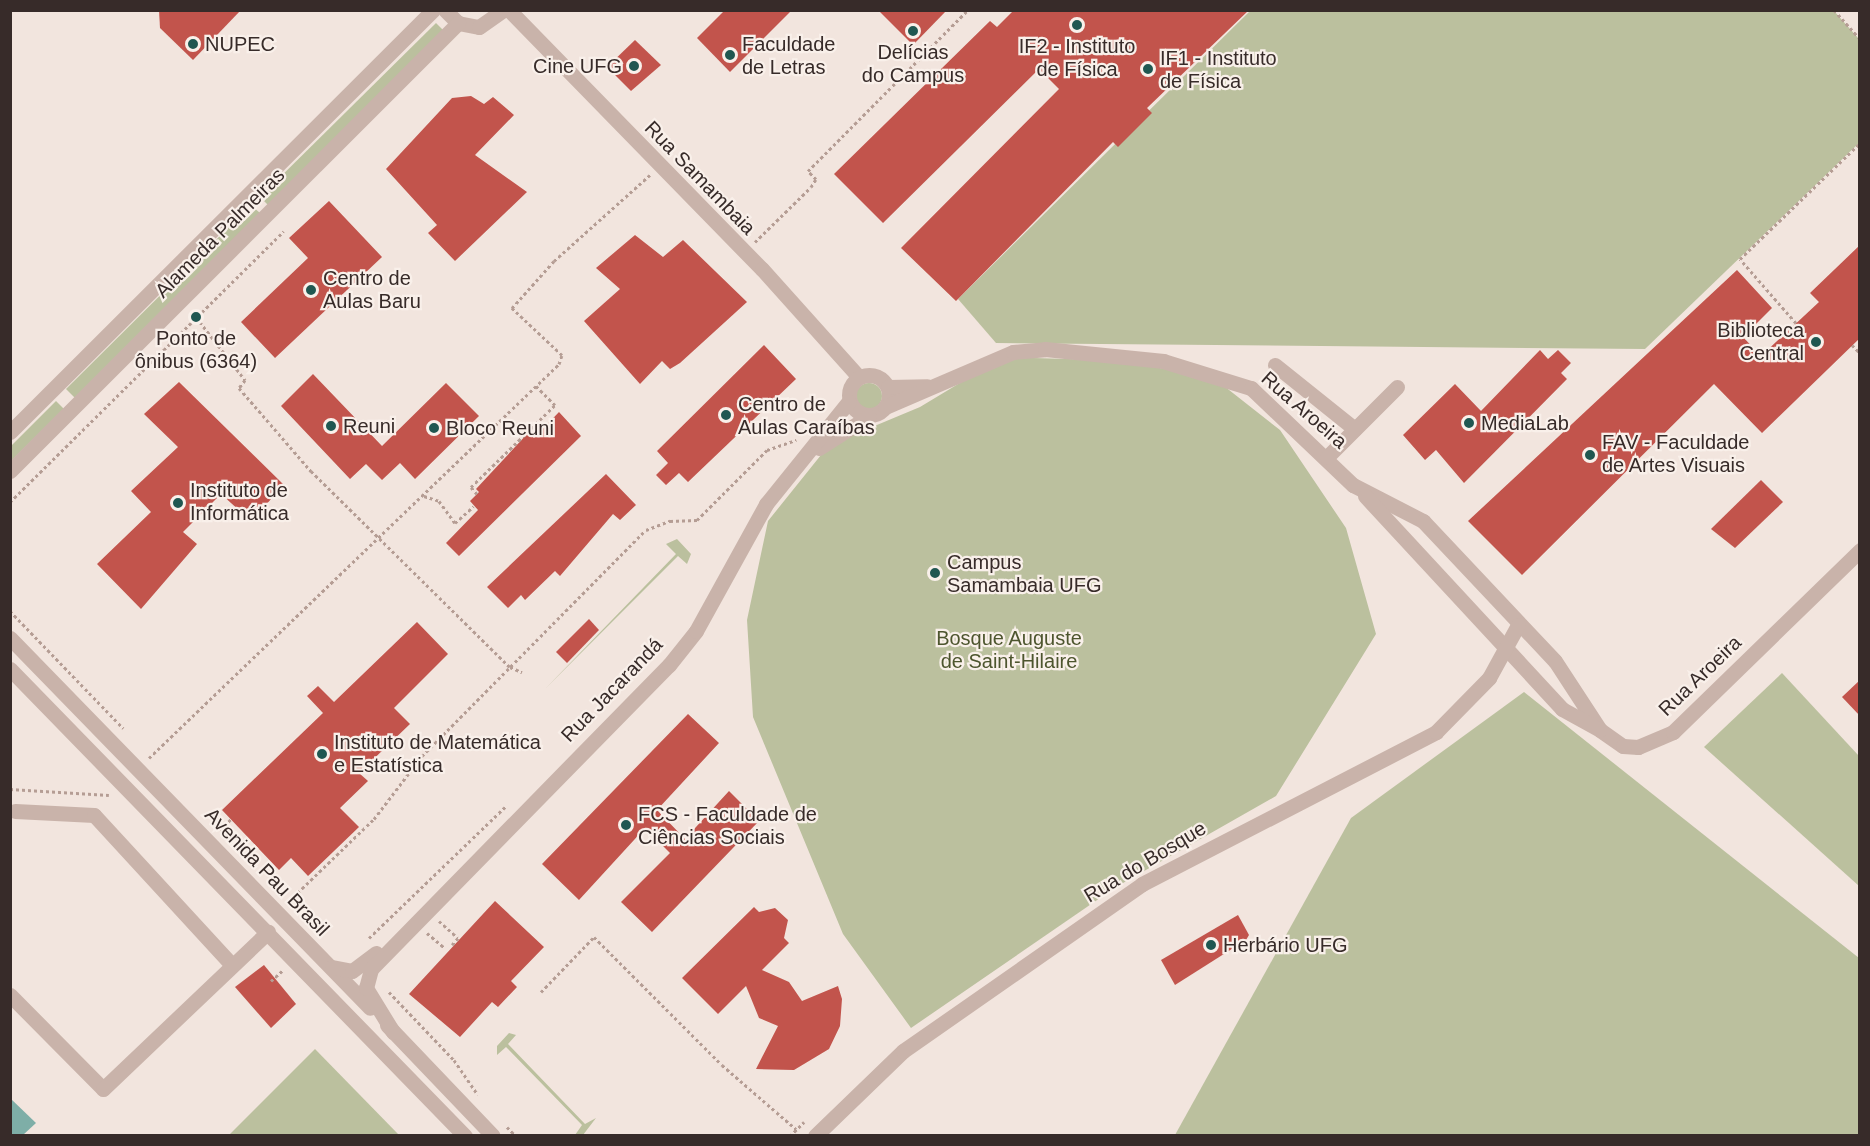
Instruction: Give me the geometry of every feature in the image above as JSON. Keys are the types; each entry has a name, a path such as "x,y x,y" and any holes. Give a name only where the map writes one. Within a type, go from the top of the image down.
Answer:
{"street":[{"name":"Alameda Palmeiras","path":"10,432 433,10"},
{"path":"445,10 458,23 479,27 503,10"},
{"name":"Rua Samambaia","path":"509,10 744,252 860,377"},
{"name":"Alameda Palmeiras","path":"10,471 458,23"},
{"name":"Rua Aroeira","path":"885,407 939,386 1013,352 1055,350 1163,361 1251,387 1327,457 1353,485 1423,521 1518,625 1555,661 1599,730 1623,746 1638,747 1673,732 1860,550"},
{"path":"1275,365 1354,429"},
{"path":"860,377 879,377 888,387 885,407 811,453 849,401 850,387 860,377"},
{"name":"Rua Aroeira","path":"888,387 939,386"},
{"path":"1327,457 1397,387"},
{"path":"849,401 856,412 869,416"},
{"name":"Rua Jacarandá","path":"407,929 669,665 696,632 766,504 811,453"},
{"path":"1353,485 1413,542 1504,648 1562,709 1599,730"},
{"path":"1504,648 1518,625"},
{"name":"Avenida Pau Brasil","path":"10,638 493,1136"},
{"name":"Rua do Bosque","path":"815,1136 903,1051 1142,884 1436,732 1467,706 1504,648"},
{"name":"Avenida Pau Brasil","path":"10,669 465,1136"},
{"path":"15,811 93,815 232,965"},
{"path":"329,965 356,970 407,929"},
{"path":"393,1032 366,982 407,929"},
{"path":"10,995 103,1089 268,932"}],"path":[{"path":"744,252 811,187 816,179 808,171 968,10"},
{"path":"1834,10 1860,39"},
{"path":"1796,323 1740,259 1860,143"},
{"path":"143,763 380,539 536,386 562,355 512,308 554,261 650,175"},
{"path":"10,502 284,231"},
{"path":"196,317 245,380 239,388 380,539 510,667 522,672"},
{"path":"1852,345 1860,352"},
{"path":"477,494 471,487 555,405 536,386"},
{"path":"289,901 374,819 422,756 646,530 670,521 697,520 767,450 798,440"},
{"path":"424,496 439,501 455,523 474,506"},
{"path":"10,611 125,731"},
{"path":"142,748 158,765"},
{"path":"10,789 111,795"},
{"path":"363,944 507,805"},
{"path":"220,830 231,819"},
{"path":"213,822 228,838"},
{"path":"282,893 298,909"},
{"path":"420,942 424,929 443,910"},
{"path":"436,918 458,938 452,945"},
{"path":"424,929 445,948"},
{"path":"541,992 594,937 722,1065 796,1129"},
{"path":"271,981 283,970"},
{"path":"382,982 454,1059 487,1105"},
{"path":"501,1120 516,1136"}],"green space":[{"path":"1250,11 1834,11 1859,39 1859,143 1645,349 996,343 958,299"},
{"path":"436,23 444,31 268,205 260,197"},
{"path":"251,205 260,213 75,398 66,389"},
{"name":"Bosque Auguste de Saint-Hilaire","path":"1003,357 1102,360 1210,375 1280,430 1346,528 1376,634 1276,796 1116,887 911,1028 843,934 753,717 747,620 768,521 829,445 920,407"},
{"path":"869,383 878,387 882,396 878,405 869,409 860,405 856,396 860,387"},
{"path":"56,401 64,409 11,461 11,446"},
{"path":"677,539 691,554 687,564 678,556 545,689 676,554 666,544"},
{"path":"1782,673 1859,756 1859,886 1704,747"},
{"path":"1524,692 1859,958 1859,1135 1175,1135 1351,818"},
{"path":"509,1033 516,1035 508,1044 585,1124 596,1118 583,1135 575,1135 582,1125 506,1047 497,1055 497,1046"},
{"path":"315,1049 399,1135 229,1135"}],"water":[{"path":"10,1098 36,1123 23,1135 11,1135"}],"building":[{"name":"NUPEC","path":"159,10 241,10 193,60 160,28"},
{"name":"Faculdade de Letras","path":"725,10 792,10 730,72 697,38"},
{"name":"Delícias do Campus","path":"878,10 947,10 913,45"},
{"path":"1014,10 1249,10 1147,108 1152,113 1118,147 1113,142 956,301 901,248 1059,89 1039,69 883,223 834,174 990,21 997,27"},
{"name":"Cine UFG","path":"635,40 661,65 631,91 607,67"},
{"path":"471,96 484,104 493,97 514,115 475,155 527,192 455,261 428,233 437,225 386,169 452,98"},
{"name":"Centro de Aulas Baru","path":"329,201 382,257 275,358 241,322 308,258 289,238"},
{"path":"635,235 663,257 683,240 747,302 680,363 670,369 662,361 640,384 584,321 620,289 596,268"},
{"path":"1860,245 1860,338 1762,433 1714,384 1522,575 1468,521 1737,270 1772,308 1743,337 1761,356 1819,302 1810,293"},
{"name":"Centro de Aulas Caraíbas","path":"764,345 796,379 688,482 679,473 666,485 656,475 668,463 657,451"},
{"name":"MediaLab","path":"1540,350 1548,359 1558,350 1571,363 1561,373 1567,379 1464,483 1436,450 1425,460 1403,435 1455,384 1481,411"},
{"path":"313,374 382,446 446,383 479,416 415,479 400,463 382,480 366,464 350,479 281,406"},
{"name":"Instituto de Informática","path":"179,382 284,485 251,521 221,494 183,532 197,544 141,609 97,564 151,512 131,491 178,447 144,414"},
{"path":"559,412 581,436 459,556 446,543 478,510 470,501 479,492 476,489 528,433 534,438"},
{"path":"606,474 636,505 620,520 613,514 560,576 555,571 525,600 521,595 508,608 487,587"},
{"path":"1761,480 1783,502 1735,548 1711,529"},
{"path":"589,619 599,630 567,663 556,652"},
{"name":"Instituto de Matemática e Estatística","path":"417,622 448,654 394,708 410,724 359,773 368,781 340,808 359,827 308,876 291,858 279,870 222,810 323,713 307,696 318,686 334,702"},
{"path":"1860,680 1860,716 1842,697"},
{"name":"FCS - Faculdade de Ciências Sociais","path":"688,714 719,743 657,810 685,839 729,791 759,821 652,932 621,902 670,853 645,828 579,900 542,864"},
{"path":"495,901 544,947 511,981 517,987 498,1007 492,1002 460,1037 409,994"},
{"path":"754,907 759,912 775,908 788,920 784,938 789,943 762,970 789,982 802,1001 838,986 842,999 840,1026 829,1049 794,1070 756,1069 778,1026 759,1018 746,986 718,1014 682,978"},
{"name":"Herbário UFG","path":"1238,915 1249,935 1246,940 1175,985 1161,960"},
{"path":"264,965 296,1004 271,1028 235,987"}],"place":[{"name":"IF2 - Instituto de Física","path":"1077,25"},
{"name":"Delícias do Campus","path":"913,31"},
{"name":"NUPEC","path":"193,44"},
{"name":"Faculdade de Letras","path":"730,55"},
{"name":"Cine UFG","path":"634,66"},
{"name":"IF1 - Instituto de Física","path":"1148,69"},
{"name":"Centro de Aulas Baru","path":"311,290"},
{"name":"Ponto de ônibus (6364)","path":"196,317"},
{"name":"Biblioteca Central","path":"1816,342"},
{"name":"Centro de Aulas Caraíbas","path":"726,415"},
{"name":"MediaLab","path":"1469,423"},
{"name":"Reuni","path":"331,426"},
{"name":"Bloco Reuni","path":"434,428"},
{"name":"FAV - Faculdade de Artes Visuais","path":"1590,455"},
{"name":"Instituto de Informática","path":"178,503"},
{"name":"Campus Samambaia UFG","path":"935,573"},
{"name":"Instituto de Matemática e Estatística","path":"322,754"},
{"name":"FCS - Faculdade de Ciências Sociais","path":"626,825"},
{"name":"Herbário UFG","path":"1211,945"}]}
